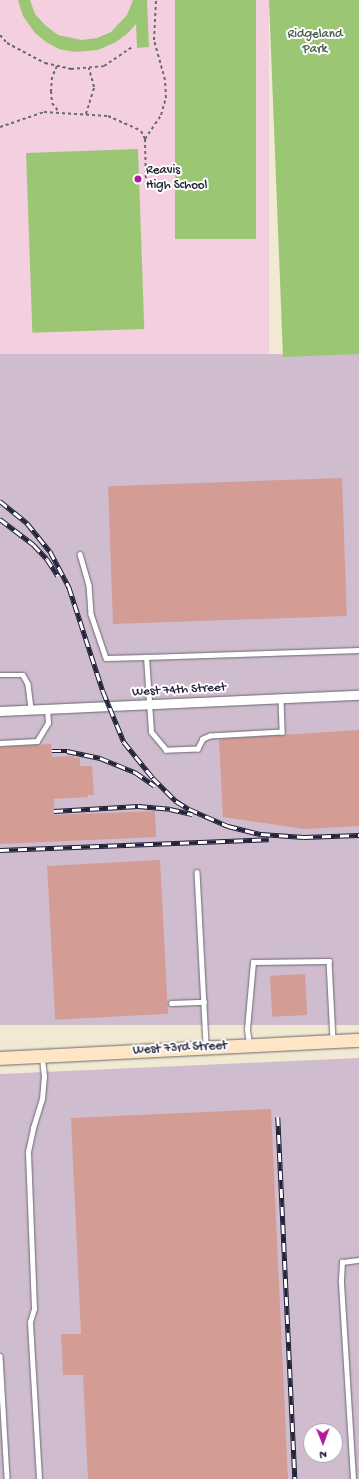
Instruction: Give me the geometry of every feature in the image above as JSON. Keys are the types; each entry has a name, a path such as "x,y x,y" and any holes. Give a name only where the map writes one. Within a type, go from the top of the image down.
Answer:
{"street":[{"name":"West 74th Street","path":"0,711 359,695"},
{"name":"West 73rd Street","path":"0,1058 359,1040"}],"lane":[{"path":"80,554 89,585 91,614 106,658 359,650"},
{"path":"146,657 151,732 166,750 198,749 203,739 210,736 282,732 281,699"},
{"path":"0,675 22,675 28,684 31,710"},
{"path":"0,743 37,741 48,723 47,709"},
{"path":"197,872 206,1048"},
{"path":"249,1046 247,1029 254,962 329,961 330,1021 333,1041"},
{"path":"171,1003 204,1002"},
{"path":"39,1479 30,1322 34,1309 28,1152 33,1128 42,1099 44,1077 42,1056"},
{"path":"353,1479 341,1280 342,1262 359,1260"},
{"path":"0,1356 7,1479"}],"path":[{"path":"145,139 161,116 166,98 165,80 154,40 156,0"},
{"path":"0,35 7,43 45,63 71,69 104,66 132,47"},
{"path":"56,66 52,77 51,91 52,103 59,112"},
{"path":"86,114 94,87 89,68"},
{"path":"0,127 44,112 108,116 141,131 145,139 146,187"}],"shaded area":[{"name":"Reavis High School","path":"0,0 269,0 269,369 0,369"},
{"path":"0,354 359,354 359,1025 0,1025"},
{"path":"359,1058 359,1479 0,1479 0,1074"}],"green space":[{"path":"18,0 30,0 35,14 46,26 58,35 82,40 97,38 111,32 127,15 133,0 147,0 149,47 137,48 136,24 128,33 116,42 98,50 74,52 59,49 46,42 35,33 23,16"},
{"path":"175,0 256,0 256,239 175,239"},
{"name":"Ridgeland Park","path":"269,0 359,0 359,354 283,357"},
{"path":"138,149 144,329 32,333 26,153"}],"building":[{"path":"342,478 347,616 113,624 108,486"},
{"path":"359,730 359,826 304,829 223,817 219,739"},
{"path":"51,744 52,757 74,756 74,758 80,758 80,766 92,766 94,795 88,795 88,797 54,799 55,815 155,811 156,837 0,844 0,747"},
{"path":"160,860 168,1014 55,1020 47,866"},
{"path":"305,974 307,1015 272,1017 270,976"},
{"path":"271,1109 288,1479 88,1479 83,1375 63,1375 61,1334 81,1334 71,1118"}],"railway":[{"path":"0,501 27,523 50,551 69,587 103,691 124,742 153,778 176,801 189,809 228,826 261,834 304,837 359,835"},
{"path":"0,519 34,545 47,559 58,576"},
{"path":"52,751 67,751 100,758 135,772 155,786"},
{"path":"54,811 138,806 170,809 192,814"},
{"path":"0,850 269,839"},
{"path":"278,1117 295,1479"}],"place":[{"name":"Reavis High School","path":"138,179"}]}
